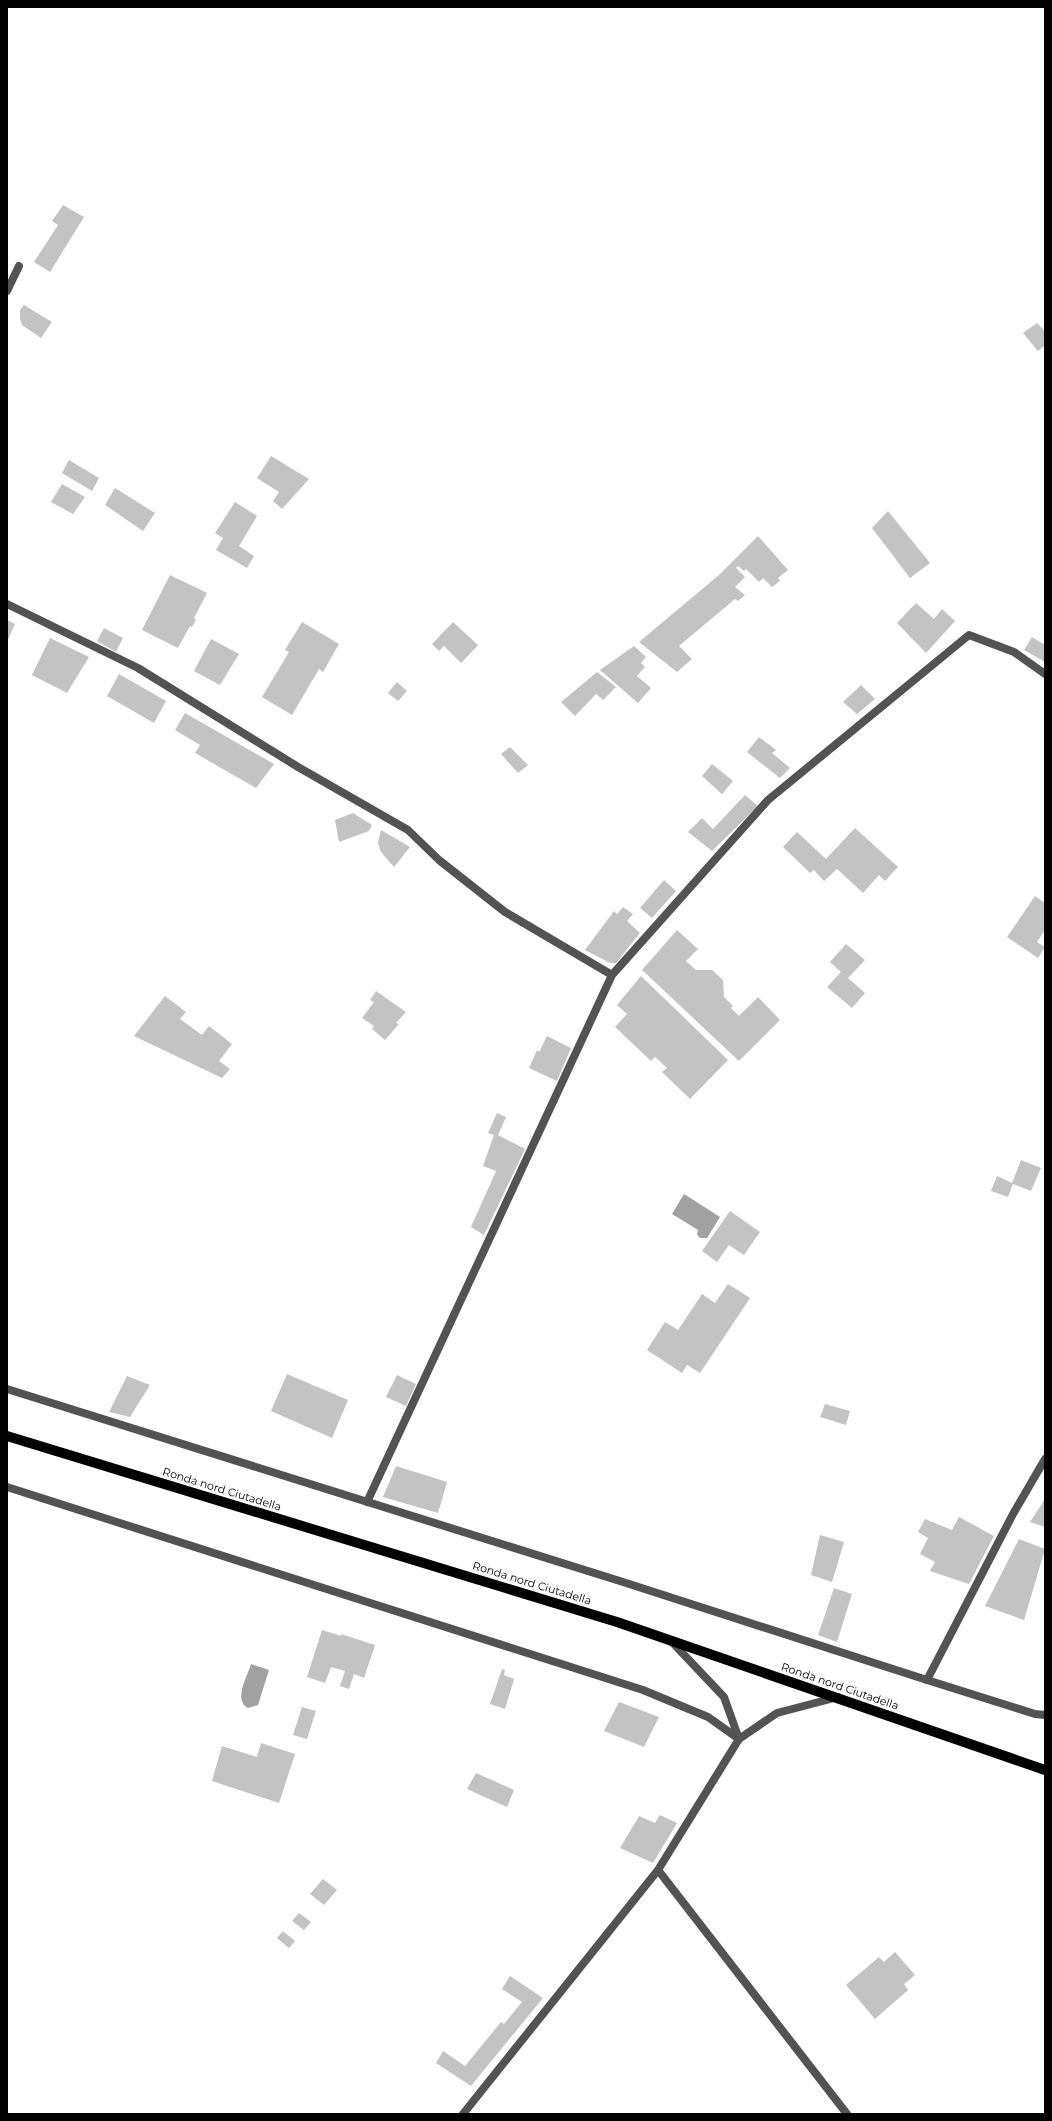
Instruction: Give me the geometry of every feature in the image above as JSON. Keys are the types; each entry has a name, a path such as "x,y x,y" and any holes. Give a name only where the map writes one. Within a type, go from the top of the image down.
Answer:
{"main road":[{"name":"Ronda nord Ciutadella","path":"7,1436 617,1622 838,1697 1045,1770"}],"street":[{"path":"7,291 19,266"},
{"path":"7,604 138,668 298,767 408,830 439,860 505,912 612,975"},
{"path":"367,1502 612,975 768,800 969,635 1014,652 1045,674"},
{"path":"7,1389 623,1582 1034,1714 1045,1715"},
{"path":"927,1680 1013,1514 1045,1459"},
{"path":"7,1487 643,1690 708,1718 739,1738"},
{"path":"669,1640 724,1697 739,1738"},
{"path":"463,2114 658,1870 739,1738 777,1713 838,1697"},
{"path":"658,1870 847,2114"}],"shaded area":[{"path":"684,1194 720,1217 707,1238 700,1238 697,1234 698,1230 672,1214"},
{"path":"251,1664 269,1670 258,1705 248,1708 242,1700 241,1694"}],"building":[{"path":"63,205 84,217 50,272 34,262 58,225 52,221"},
{"path":"24,305 52,322 41,338 22,325 20,310"},
{"path":"1037,323 1045,331 1045,345 1038,351 1023,333"},
{"path":"271,456 309,479 282,509 273,501 279,492 257,478"},
{"path":"69,460 99,478 92,491 62,473"},
{"path":"62,484 85,497 73,514 51,502"},
{"path":"115,488 155,513 143,531 105,505"},
{"path":"235,502 257,516 239,546 254,556 247,568 216,550 223,538 215,533"},
{"path":"888,511 930,563 910,578 872,528"},
{"path":"758,536 788,570 778,578 780,581 772,587 763,578 759,582 746,569 744,571 738,566 736,568 745,577 735,587 745,595 738,601 735,599 679,646 692,659 677,672 639,642 719,575"},
{"path":"170,575 207,593 194,618 196,620 192,627 190,626 178,648 142,630"},
{"path":"916,603 934,619 942,609 955,621 926,653 897,623"},
{"path":"7,620 15,624 7,642"},
{"path":"302,622 339,644 323,672 319,669 292,715 262,697 289,652 285,650"},
{"path":"453,622 478,645 461,663 444,646 439,651 432,644"},
{"path":"104,628 123,638 116,652 97,641"},
{"path":"1032,637 1045,645 1045,662 1024,650"},
{"path":"50,638 89,657 67,693 32,675"},
{"path":"211,639 239,654 220,685 194,671"},
{"path":"634,646 646,657 641,663 645,667 637,676 651,688 638,703 600,670"},
{"path":"597,672 616,687 603,700 596,694 575,716 561,702"},
{"path":"119,674 166,701 154,723 107,696"},
{"path":"397,682 407,691 398,701 388,693"},
{"path":"861,685 875,699 857,714 843,702"},
{"path":"185,713 274,764 256,788 195,753 200,745 175,730"},
{"path":"759,737 776,750 772,753 790,768 780,778 747,752"},
{"path":"510,747 528,765 518,773 501,754"},
{"path":"712,764 733,781 722,794 702,776"},
{"path":"745,795 758,806 712,851 688,832 702,818 713,829"},
{"path":"353,813 372,825 369,831 339,842 335,820"},
{"path":"855,828 898,867 885,881 879,875 863,893 837,869 824,881 814,870 810,873 783,847 797,832 826,859"},
{"path":"381,830 410,847 394,867 381,852 378,843"},
{"path":"664,880 676,891 652,918 640,908"},
{"path":"1035,896 1045,903 1045,930 1037,942 1045,947 1038,958 1007,937"},
{"path":"623,907 633,914 627,921 640,933 616,963 610,963 585,950 614,911 617,914"},
{"path":"677,930 698,949 686,961 696,970 712,970 723,980 724,997 733,1006 731,1008 739,1016 758,997 780,1020 739,1061 642,970"},
{"path":"846,944 865,960 848,978 865,993 852,1008 827,987 841,972 830,962"},
{"path":"641,976 728,1060 690,1099 662,1072 667,1068 655,1057 651,1061 615,1027 627,1014 617,1005"},
{"path":"376,991 406,1012 396,1023 399,1024 385,1040 372,1029 374,1026 362,1018 374,1002 370,1000"},
{"path":"165,996 186,1012 180,1019 202,1035 209,1026 232,1044 219,1061 230,1069 222,1078 134,1036"},
{"path":"547,1036 571,1048 557,1081 529,1068 537,1050 539,1052"},
{"path":"497,1113 506,1117 498,1135 525,1149 484,1235 471,1227 496,1171 483,1166 494,1135 488,1133"},
{"path":"1021,1160 1041,1168 1031,1191 1013,1184 1008,1197 991,1191 997,1176 1012,1183"},
{"path":"730,1211 760,1232 744,1255 729,1245 717,1262 702,1251"},
{"path":"728,1284 750,1298 700,1373 687,1365 682,1373 647,1350 665,1322 678,1330 702,1294 715,1303"},
{"path":"287,1374 348,1400 332,1438 271,1411"},
{"path":"397,1375 416,1384 406,1406 386,1397"},
{"path":"127,1376 150,1385 130,1417 109,1412"},
{"path":"825,1404 850,1411 846,1425 820,1417"},
{"path":"396,1466 447,1482 438,1513 383,1497"},
{"path":"1045,1499 1045,1527 1030,1522"},
{"path":"959,1517 994,1536 969,1584 930,1571 935,1562 920,1554 928,1538 918,1532 925,1519 952,1530"},
{"path":"820,1535 844,1542 832,1582 811,1575"},
{"path":"1019,1539 1045,1549 1024,1620 985,1606"},
{"path":"834,1588 852,1594 837,1642 818,1635"},
{"path":"322,1630 341,1636 341,1634 375,1645 364,1678 354,1674 349,1689 340,1686 345,1671 331,1667 325,1683 307,1677"},
{"path":"502,1669 505,1670 504,1675 514,1679 505,1709 490,1704"},
{"path":"619,1702 659,1717 644,1747 604,1731"},
{"path":"302,1707 316,1711 307,1739 293,1735"},
{"path":"261,1743 295,1754 279,1803 212,1781 222,1746 257,1757"},
{"path":"476,1773 514,1790 507,1807 467,1789"},
{"path":"660,1815 677,1823 653,1863 620,1848 639,1816 655,1823"},
{"path":"323,1879 337,1890 324,1905 310,1894"},
{"path":"299,1913 311,1922 304,1930 292,1921"},
{"path":"283,1931 295,1941 289,1948 277,1938"},
{"path":"895,1952 915,1975 904,1984 908,1990 875,2019 846,1985 879,1957 884,1962"},
{"path":"510,1976 543,1998 471,2086 436,2063 443,2051 465,2066 501,2022 504,2024 522,2002 502,1989"}]}
